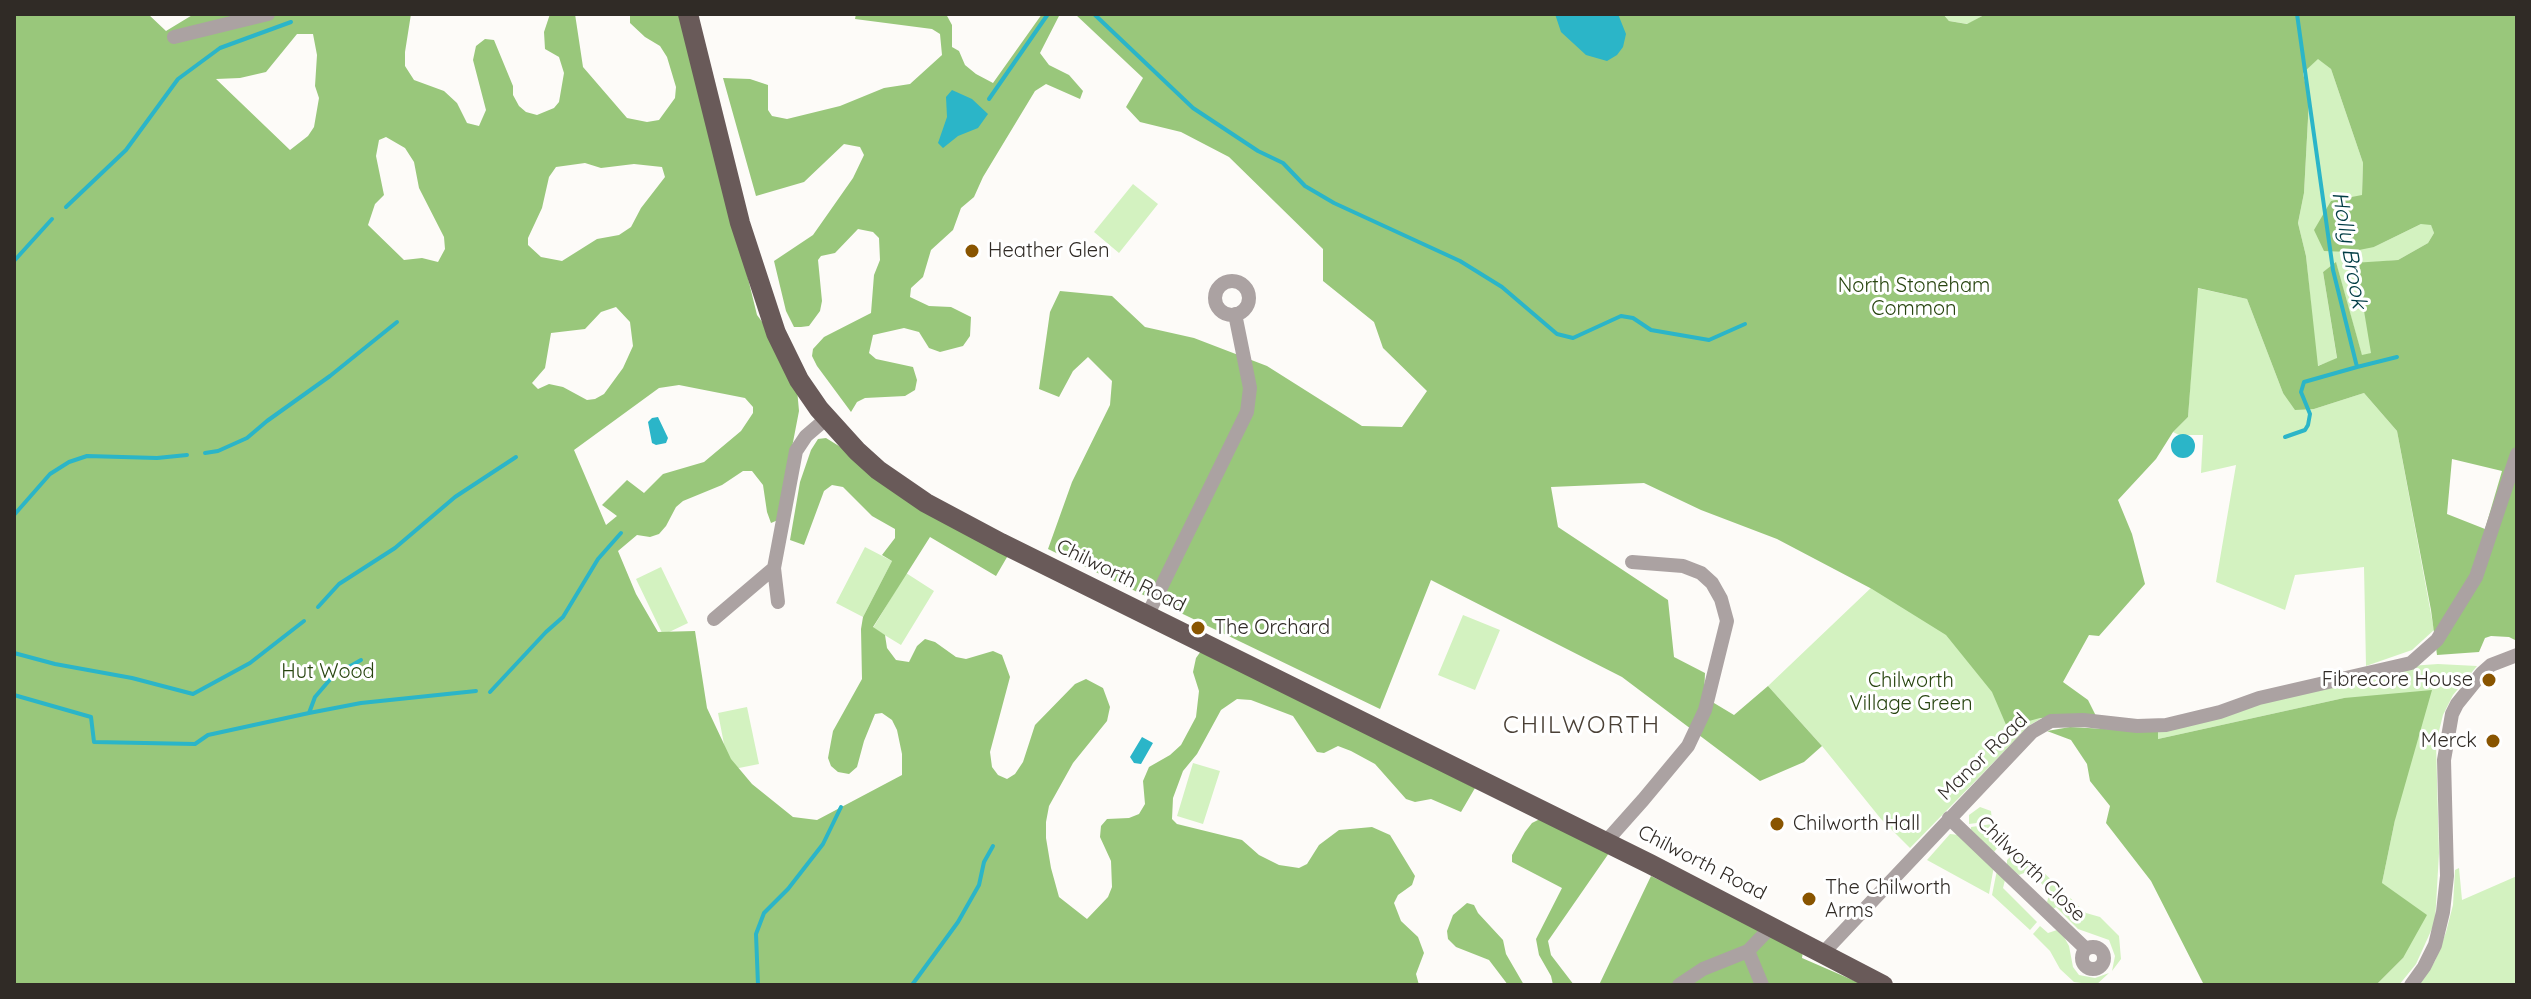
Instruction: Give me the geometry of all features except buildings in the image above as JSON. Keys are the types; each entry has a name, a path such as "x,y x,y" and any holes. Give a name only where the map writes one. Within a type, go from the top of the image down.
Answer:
{"main road":[{"name":"Chilworth Road","path":"688,14 740,223 767,309 799,380 827,418 878,470 926,503 1001,543 1603,840 1883,985"}],"street":[{"path":"174,37 268,14"},
{"path":"1147,616 1247,412 1250,388 1235,314"},
{"path":"778,602 774,568 796,451 806,436 827,418"},
{"name":"Manor Road","path":"1824,952 2032,732 2051,721 2166,725 2220,712 2259,698 2411,663 2437,640 2476,577 2517,454"},
{"path":"1603,840 1610,837 1688,746 1705,710 1727,621 1721,599 1701,573 1683,566 1632,562"},
{"path":"714,619 774,568"},
{"path":"2411,985 2435,945 2443,912 2447,876 2444,760 2452,714 2482,673 2491,665 2517,655"},
{"name":"Chilworth Close","path":"1949,818 2086,949"},
{"path":"1679,985 1703,969 1748,951 1772,926"},
{"path":"1748,951 1762,985"}],"green space":[{"name":"Hut Wood","path":"14,14 148,14 166,31 194,14 411,14 405,66 414,80 444,91 457,103 467,123 479,126 486,110 473,60 476,46 485,39 494,40 513,86 513,95 526,112 537,115 554,108 559,102 564,73 559,57 545,49 544,32 550,14 575,14 583,67 627,118 647,122 659,120 675,98 676,87 667,57 660,46 630,23 630,16 683,14 757,315 769,331 797,389 799,411 778,520 771,523 763,485 752,471 743,471 722,485 683,501 659,534 650,537 637,535 618,551 636,594 658,632 695,631 707,708 731,759 752,784 793,817 817,820 902,775 897,730 892,720 882,713 875,714 857,767 849,774 838,772 828,758 833,731 862,679 863,617 892,561 882,555 895,538 895,529 872,516 843,487 832,485 824,491 804,545 790,540 800,482 811,450 818,439 826,438 1010,552 996,576 930,537 873,627 885,635 887,648 896,660 909,662 917,646 925,639 935,642 956,657 966,659 993,651 1002,655 1010,677 990,752 992,767 998,775 1007,779 1015,774 1023,762 1035,725 1075,684 1086,679 1103,688 1110,707 1107,721 1073,763 1049,806 1046,822 1051,868 1059,897 1087,919 1108,897 1112,887 1111,861 1100,837 1101,826 1107,819 1129,818 1139,814 1145,804 1143,781 1149,767 1181,745 1196,717 1199,691 1193,672 1201,651 1475,788 1461,812 1431,799 1415,802 1406,799 1375,764 1338,746 1324,753 1317,752 1293,716 1251,700 1237,699 1221,710 1197,754 1183,771 1173,798 1172,819 1177,824 1242,840 1259,855 1279,865 1299,868 1307,864 1319,845 1339,830 1372,827 1390,835 1415,876 1412,885 1398,895 1394,903 1401,921 1418,937 1424,953 1416,974 1419,985 14,985","holes":["297,34 313,34 317,55 315,86 319,98 314,127 290,150 216,79 266,72","386,137 405,148 414,162 419,188 444,237 445,249 438,262 422,258 404,260 368,225 375,204 384,195 376,156 379,140","585,163 601,168 634,164 662,167 665,177 641,208 631,227 619,235 597,239 562,261 541,257 528,245 528,238 542,208 549,177 556,167","616,307 630,322 633,346 623,368 604,394 587,400 563,387 549,384 538,389 532,383 545,368 551,333 585,329 601,312","679,385 745,398 753,407 753,413 741,431 704,462 663,474 644,493 627,480 602,505 617,516 606,525 574,450 659,388"]},
{"path":"856,14 946,14 952,25 952,47 959,51 965,65 993,83 1042,14 1060,14 1040,53 1049,65 1069,75 1083,91 1080,99 1046,84 1035,91 974,197 961,208 953,230 931,250 923,277 911,288 910,297 929,306 951,307 971,317 970,336 963,346 940,352 929,348 919,332 904,328 873,335 869,353 876,359 913,367 917,380 915,390 905,396 865,398 857,402 851,412 817,366 812,356 813,349 824,337 871,313 874,275 880,260 879,238 873,232 858,229 835,253 821,256 818,260 822,301 820,311 809,326 794,327 786,311 774,261 813,235 853,178 864,155 860,147 844,144 804,182 756,196 723,78 750,79 768,85 768,110 772,116 787,119 840,106 884,88 910,84 942,55 940,34 932,29 855,19"},
{"name":"North Stoneham Common","path":"1075,14 1943,14 1949,21 1967,24 1986,14 2517,14 2517,641 2509,637 2491,636 2485,638 2479,652 2437,655 2397,431 2364,393 2314,409 2295,410 2283,393 2247,299 2198,288 2188,417 2173,432 2156,459 2118,500 2132,534 2145,584 2099,636 2089,635 2063,682 2088,700 2096,716 2040,718 2007,727 1992,692 1946,635 1872,589 1777,539 1701,510 1644,483 1551,487 1558,527 1668,600 1674,657 1705,673 1704,697 1734,715 1768,686 1822,746 1804,762 1760,781 1622,677 1431,580 1380,709 1048,549 1072,482 1110,405 1112,381 1088,357 1073,371 1059,397 1039,389 1050,312 1060,291 1112,296 1145,327 1194,338 1267,366 1362,426 1402,427 1427,391 1383,348 1374,322 1323,281 1323,249 1229,157 1181,132 1140,122 1126,107 1143,78","holes":["2318,59 2331,69 2363,163 2362,195 2331,201 2314,230 2324,251 2349,252 2374,247 2421,224 2431,225 2434,233 2428,243 2398,260 2353,263 2371,353 2362,355 2336,262 2323,272 2337,358 2318,366 2306,256 2298,223 2304,193 2309,100 2303,73","2452,459 2502,471 2485,529 2447,514"]},
{"path":"1943,14 1986,14 1968,24 1949,21"},
{"path":"2318,58 2331,69 2363,163 2362,195 2374,247 2421,224 2431,224 2434,233 2428,243 2398,260 2353,264 2372,353 2362,356 2336,263 2323,272 2337,359 2317,366 2306,256 2298,223 2304,193 2309,100 2303,73"},
{"path":"1133,184 1158,204 1119,253 1094,232"},
{"path":"2197,288 2247,299 2283,393 2314,409 2364,393 2397,431 2434,630 2412,650 2366,666 2364,567 2295,575 2285,610 2216,582 2236,465 2201,473 2203,435 2173,432 2188,417"},
{"name":"Chilworth Village Green","path":"1937,525 2042,718 2030,725 1910,848 1881,819 1768,686"},
{"path":"865,547 892,561 863,617 836,603"},
{"path":"661,567 688,623 663,635 636,579"},
{"path":"906,573 934,591 901,645 873,628"},
{"path":"1463,615 1500,630 1475,690 1438,675"},
{"path":"2410,666 2477,666 2453,695 2443,715 2436,743 2439,853 2435,922 2416,964 2399,985 2376,985 2403,958 2382,883 2395,820 2344,698 2158,739 2158,732"},
{"path":"2432,690 2395,820 2382,883 2427,915 2403,958 2376,985 2204,985 2151,881 2106,823 2110,806 2090,781 2087,764 2071,740 2047,731 2070,727 2158,732 2158,739 2344,698"},
{"path":"747,707 759,764 729,770 718,713"},
{"path":"1193,763 1220,771 1203,824 1177,816"},
{"path":"1980,807 1991,811 1992,821 1969,824 1969,815"},
{"path":"1540,819 1609,853 1548,941 1551,955 1574,985 1553,985 1539,955 1536,939 1562,888 1512,862 1512,855 1525,832"},
{"path":"1992,824 2006,837 1994,852 1971,830 1971,827"},
{"path":"1950,834 1959,835 1994,866 1989,894 1927,860"},
{"path":"2019,849 2086,913 2100,917 2119,936 2121,959 2112,971 2115,956 2109,940 2078,929 2056,907 2052,910 2047,902 2050,892 2029,871 2019,875 2007,865 2007,860"},
{"path":"2459,868 2462,900 2517,876 2517,985 2419,985 2435,961 2446,932 2453,905 2455,870"},
{"path":"1997,870 2006,876 2003,888 2037,922 2030,930 1992,895"},
{"path":"1651,876 1803,951 1802,958 1864,985 1599,985"},
{"path":"1467,903 1474,905 1503,940 1506,954 1524,985 1508,985 1489,960 1456,947 1448,939 1447,931 1453,915"},
{"path":"2040,926 2048,933 2057,930 2064,937 2073,967 2079,975 2095,978 2109,973 2096,985 2074,982 2033,934"}],"water":[{"path":"1555,14 1618,14 1626,34 1623,47 1607,61 1586,55 1561,32"},
{"path":"952,90 972,99 988,114 978,128 958,136 943,148 938,143 947,117 946,97"},
{"path":"658,417 668,438 666,443 656,445 652,443 648,422"},
{"path":"2183,434 2191,438 2195,446 2191,454 2183,458 2175,454 2171,446 2175,438"},
{"path":"1142,737 1153,743 1141,764 1134,763 1130,757"}],"waterway":[{"path":"989,99 1048,14"},
{"path":"1094,14 1193,108 1258,151 1283,163 1305,186 1334,203 1460,261 1502,287 1557,334 1573,338 1621,316 1633,318 1651,330 1709,340 1745,324"},
{"name":"Holly Brook","path":"2285,437 2305,430 2308,425 2310,414 2301,392 2304,382 2357,367 2333,270 2297,14"},
{"path":"66,207 126,150 178,79 220,48 291,22"},
{"path":"14,261 52,219"},
{"path":"205,453 218,451 247,438 397,322"},
{"path":"2357,367 2397,357"},
{"path":"14,515 50,474 69,462 87,456 157,458 187,455"},
{"path":"318,607 339,584 395,548 455,497 516,457"},
{"path":"490,692 563,617 598,559 621,533"},
{"path":"14,653 193,694 250,663 304,621"},
{"path":"309,713 315,697 333,676 361,660"},
{"path":"14,695 91,717 94,742 195,744 208,735 361,703 476,691"},
{"path":"758,985 756,934 764,913 788,889 823,844 841,807"},
{"path":"912,985 958,922 979,885 984,862 993,846"}],"place":[{"name":"Heather Glen","path":"972,251"},
{"name":"The Orchard","path":"1198,628"},
{"name":"Fibrecore House","path":"2489,680"},
{"name":"Merck","path":"2493,741"},
{"name":"Chilworth Hall","path":"1777,824"},
{"name":"The Chilworth Arms","path":"1809,899"}],"district":[{"name":"CHILWORTH","path":"1582,726"}]}
